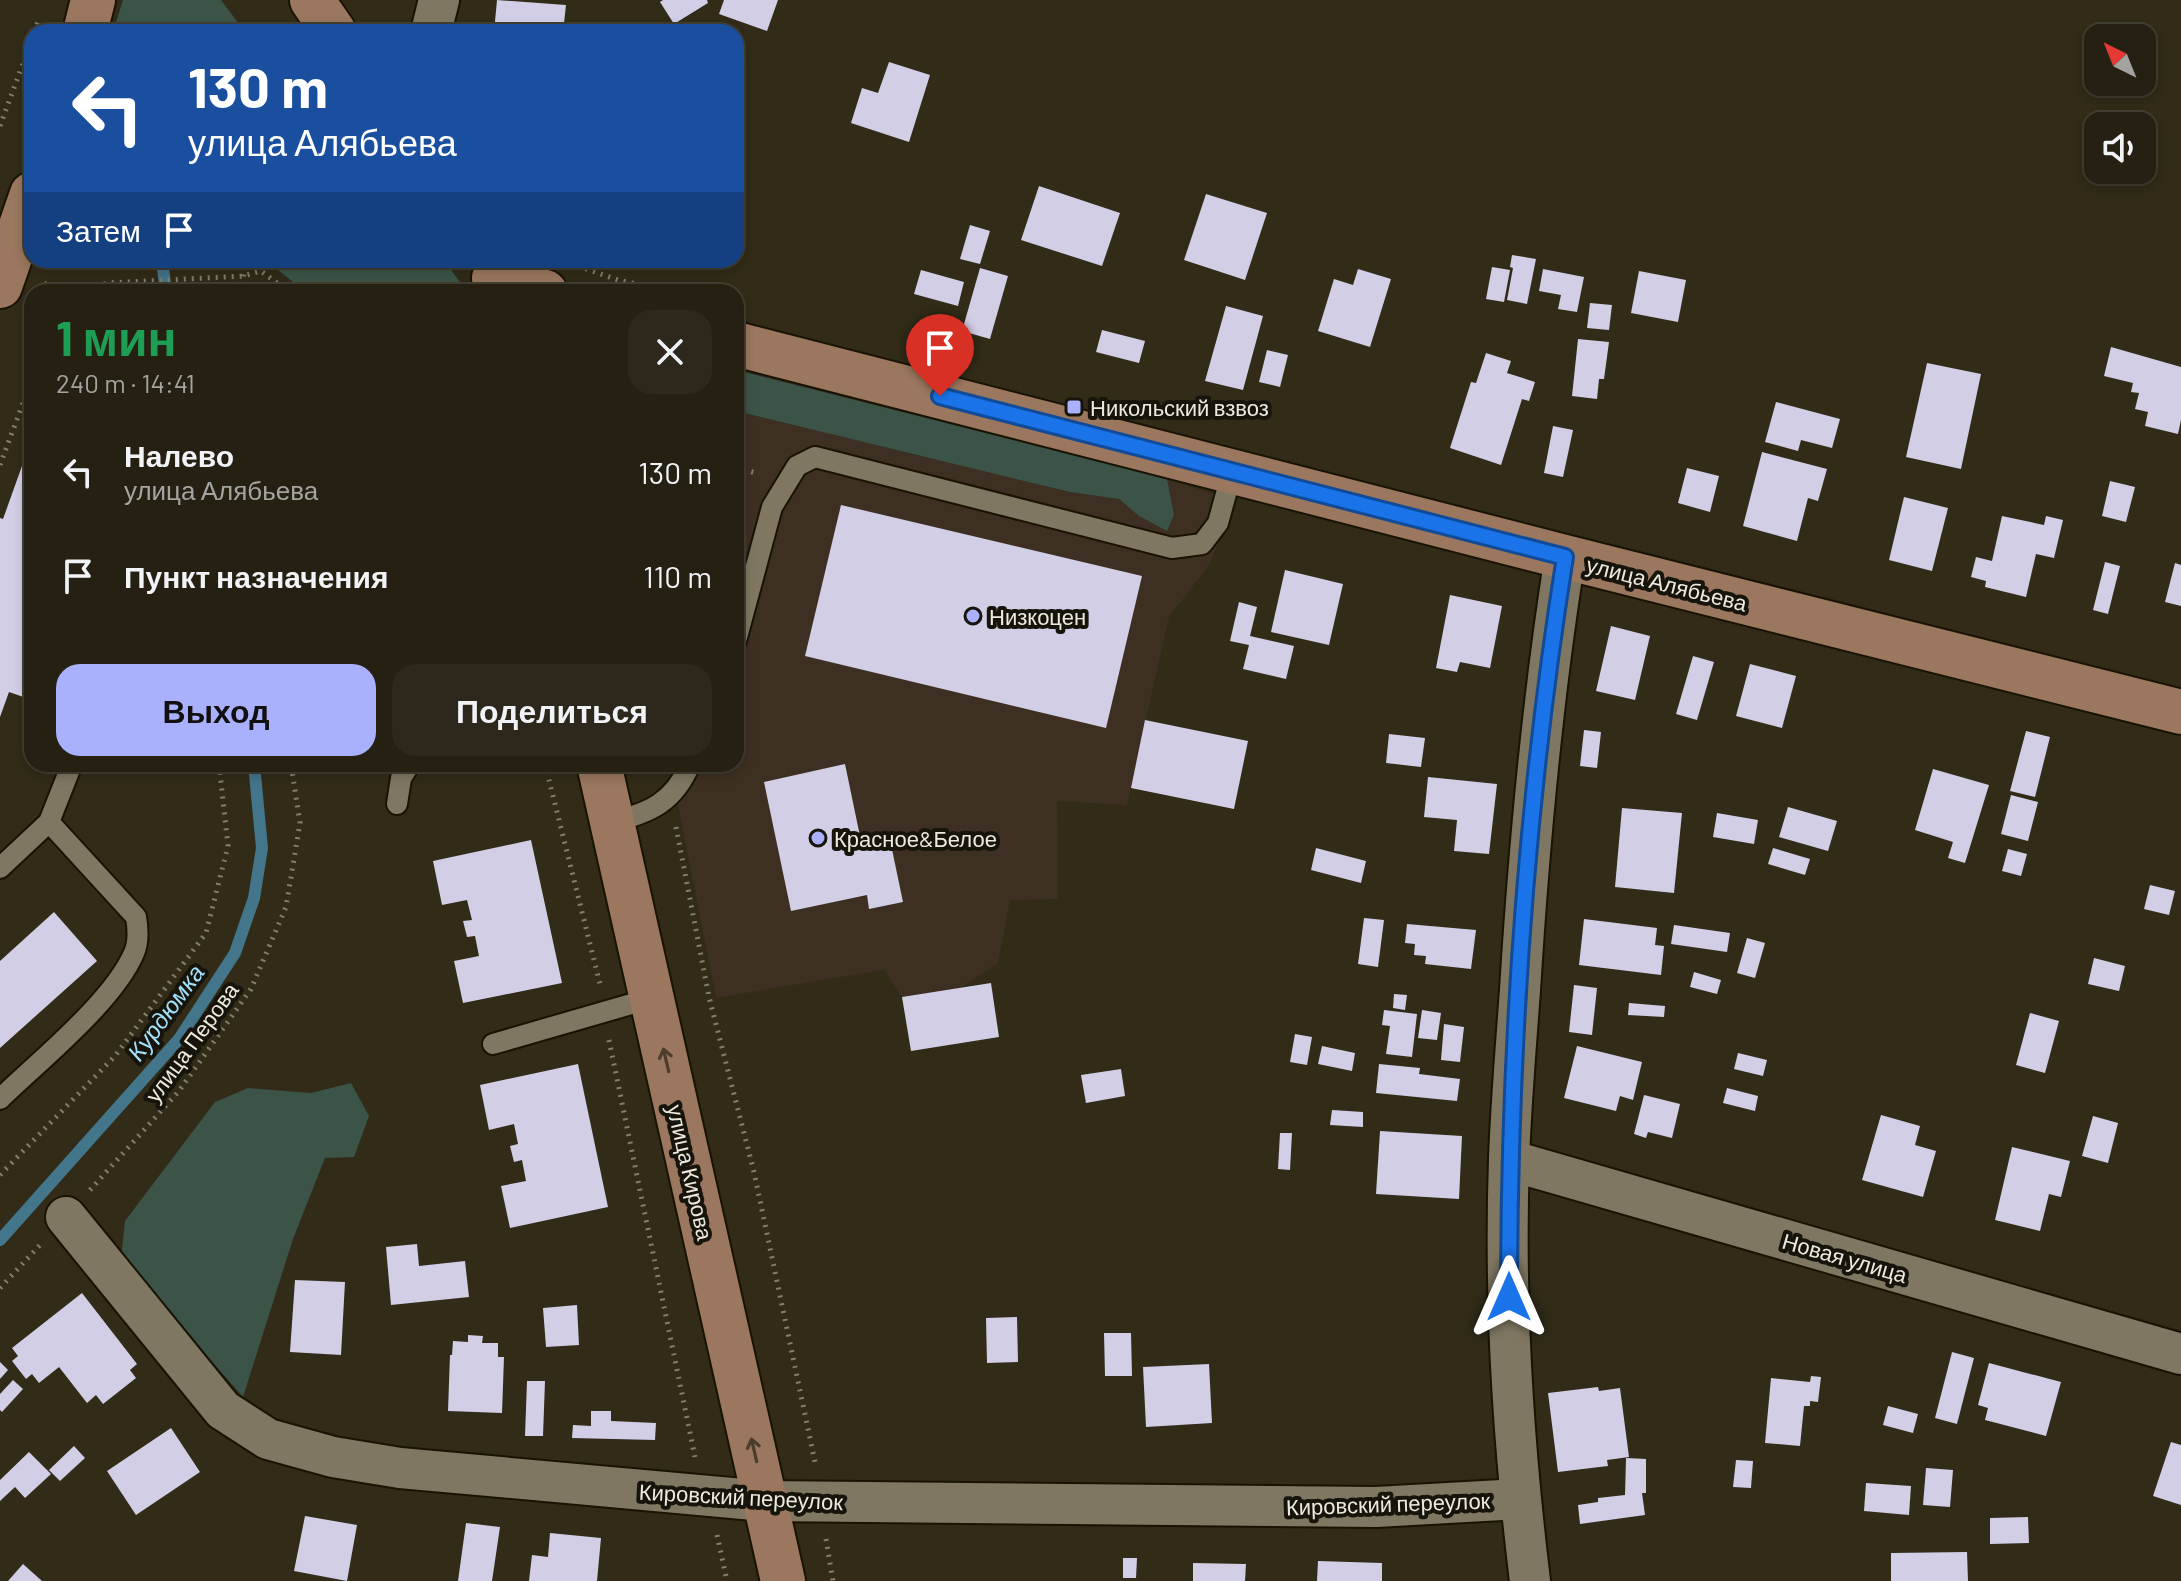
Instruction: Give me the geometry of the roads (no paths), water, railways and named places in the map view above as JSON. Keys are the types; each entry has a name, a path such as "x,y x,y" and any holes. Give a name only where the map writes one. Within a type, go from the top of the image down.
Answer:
{"main road":[{"path":"312,0 328,24"},
{"path":"0,286 24,217"},
{"path":"491,277 558,278"},
{"name":"улица Алябьева","path":"744,346 2181,712"},
{"name":"улица Кирова","path":"601,772 783,1581"}],"street":[{"path":"433,24 439,0"},
{"path":"1530,1581 1520,1499 1510,1324 1509,1160 1526,886 1547,672 1565,557"},
{"name":"Новая улица","path":"1509,1160 2181,1354"},
{"name":"Кировский переулок","path":"66,1217 223,1410 268,1439 333,1457 400,1468 765,1501 1376,1507 1520,1499"}],"lane":[{"path":"744,611 772,507 797,466 815,457 1172,548 1202,544 1218,523 1232,472"},
{"path":"0,868 49,822 69,772"},
{"path":"397,804 405,772"},
{"path":"612,822 650,811 682,783 687,772"},
{"path":"0,1099 86,1017 135,953 138,932 136,917 49,822"},
{"path":"493,1044 652,998"}],"waterway":[{"name":"Курдюмка","path":"163,268 165,284"},
{"name":"Курдюмка","path":"0,1240 179,1039 235,953 254,898 262,848 255,772"}],"place":[{"name":"Никольский взвоз","path":"1074,407"},
{"name":"Низкоцен","path":"973,616"},
{"name":"Красное&Белое","path":"818,838"}]}
